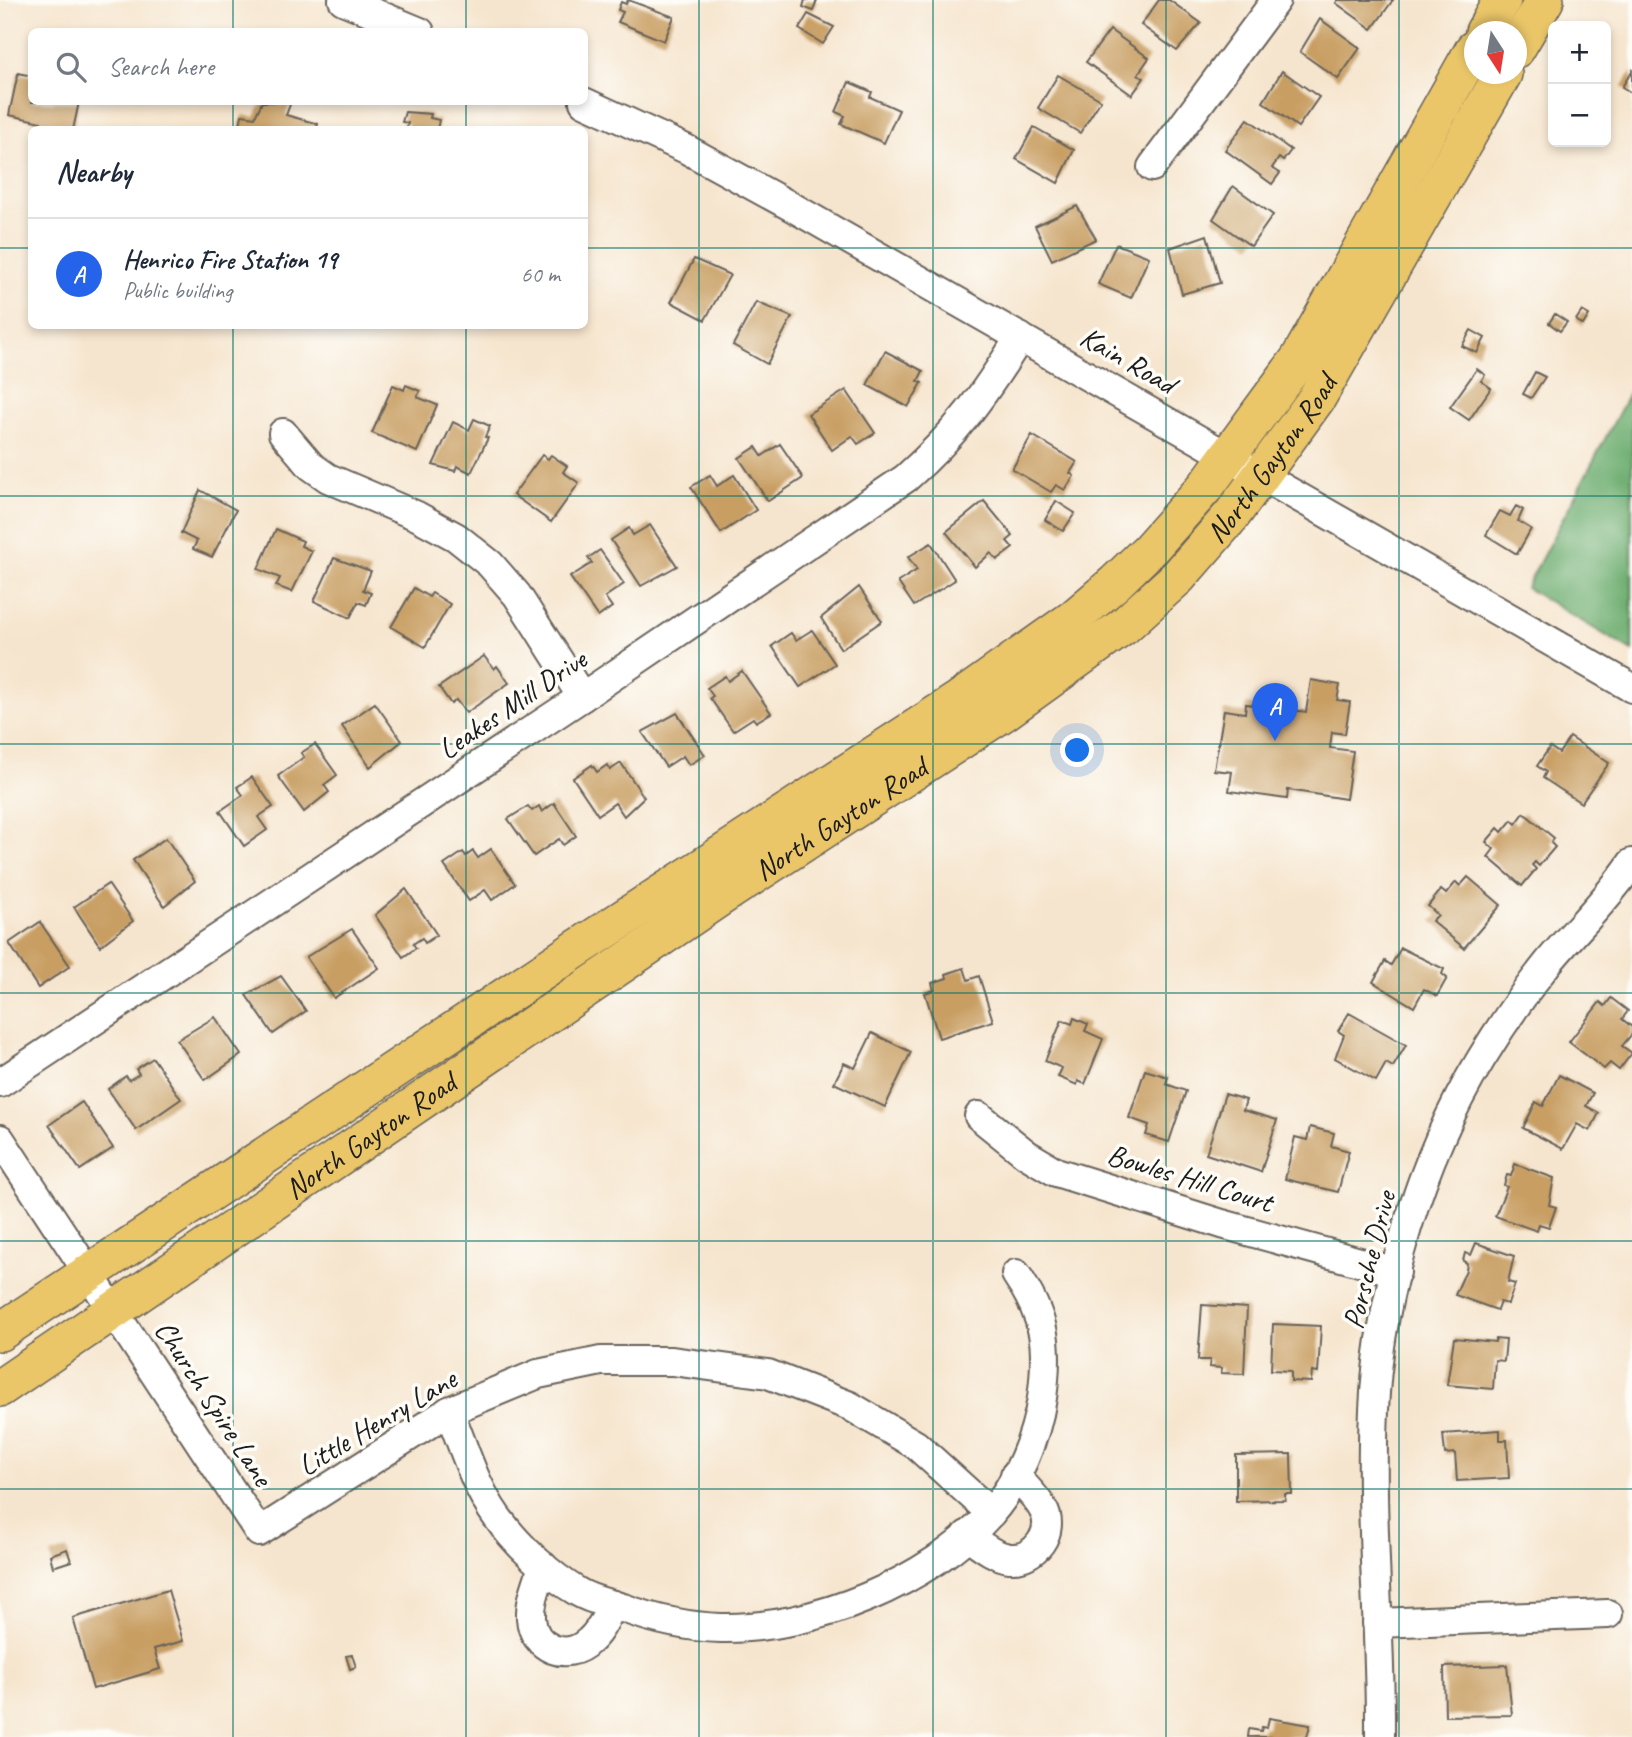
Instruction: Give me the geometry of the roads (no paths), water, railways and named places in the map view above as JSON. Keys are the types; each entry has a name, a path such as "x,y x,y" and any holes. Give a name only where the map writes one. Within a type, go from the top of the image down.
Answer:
{"main road":[{"path":"1490,21 1502,0"},
{"path":"1527,32 1545,0"},
{"name":"North Gayton Road","path":"0,1332 1015,661 1074,618 1132,566 1189,505 1229,456 1299,359 1464,68"},
{"name":"North Gayton Road","path":"0,1388 719,898 1063,671 1124,626 1178,577 1262,475 1317,398 1357,333 1497,84"}],"street":[{"path":"343,0 410,28"},
{"path":"1152,167 1276,0"},
{"name":"Kain Road","path":"588,104 685,149 794,208 1632,688"},
{"name":"Leakes Mill Drive","path":"0,1083 582,697 906,478 954,433 984,395 1020,337"},
{"path":"283,433 311,466 328,478 417,516 456,537 491,564 517,595 582,697"},
{"name":"Porsche Drive","path":"1380,1737 1373,1484 1374,1407 1384,1328 1396,1272 1420,1191 1480,1061 1548,963 1632,863"},
{"name":"Bowles Hill Court","path":"979,1116 1026,1154 1056,1172 1222,1224 1396,1272"},
{"name":"Church Spire Lane","path":"0,1139 259,1532"},
{"path":"449,1411 471,1466 496,1517 543,1566 579,1593 650,1618 721,1628 796,1621 873,1595 938,1560 991,1513 1015,1475 1039,1415 1047,1362 1044,1330 1035,1302 1016,1274"},
{"name":"Little Henry Lane","path":"259,1532 449,1411 538,1374 601,1361 672,1361 768,1374 849,1405 916,1445 991,1513"},
{"path":"967,1535 996,1555 1013,1558 1029,1554 1044,1539 1048,1526 1044,1510 1015,1475"},
{"path":"543,1566 532,1602 531,1618 534,1634 542,1645 560,1652 576,1650 597,1634 613,1605"},
{"path":"1377,1623 1608,1614"}],"place":[{"name":"Henrico Fire Station 19","path":"1275,741"}]}
